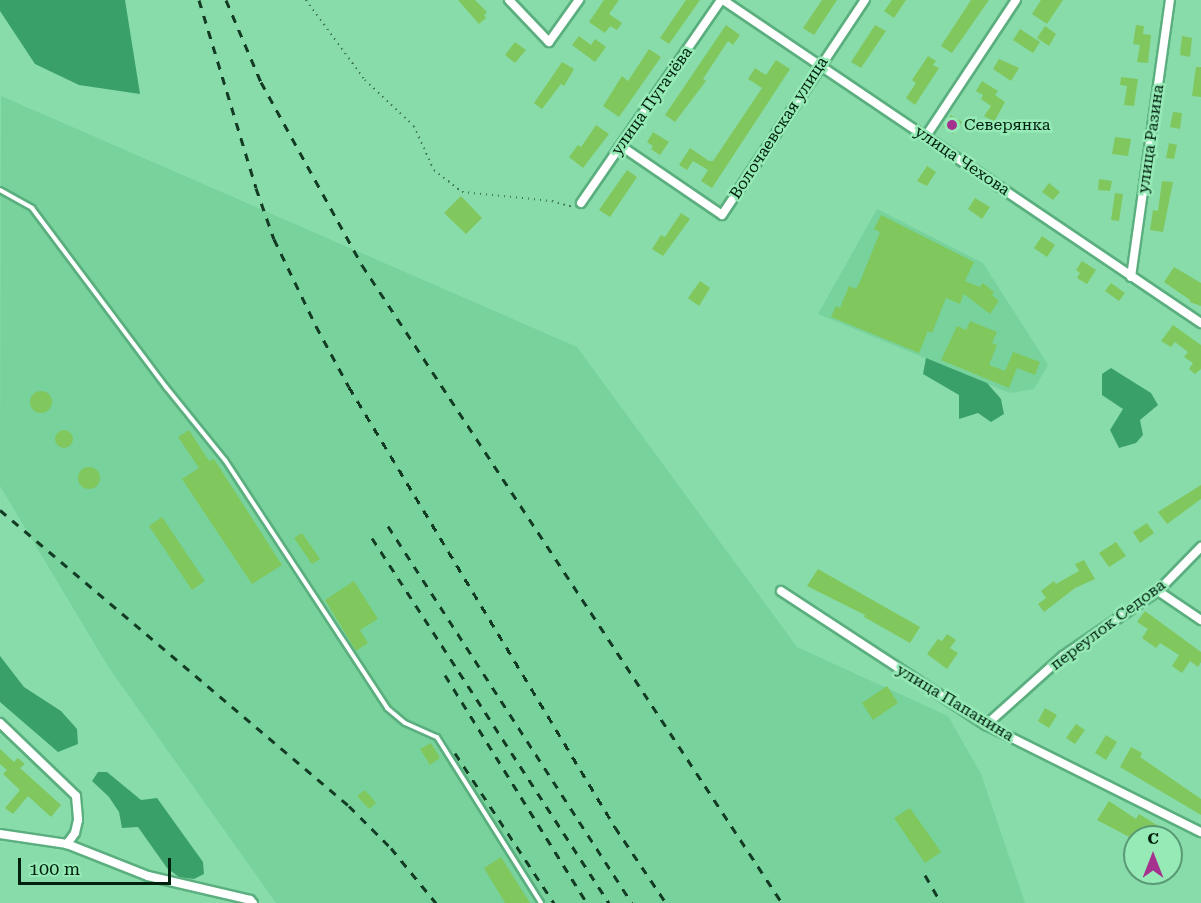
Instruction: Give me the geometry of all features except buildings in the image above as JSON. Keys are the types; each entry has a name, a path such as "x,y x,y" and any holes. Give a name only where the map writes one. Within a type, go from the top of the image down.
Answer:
{"street":[{"path":"509,0 549,42 579,0"},
{"name":"улица Пугачёва","path":"581,202 722,0"},
{"name":"улица Чехова","path":"722,0 1201,323"},
{"name":"Волочаевская улица","path":"621,146 722,215 865,0"},
{"path":"926,136 1016,0"},
{"name":"улица Разина","path":"1131,277 1170,0"},
{"name":"переулок Седова","path":"986,725 1063,656 1158,591 1201,547"},
{"name":"улица Папанина","path":"781,591 851,640 986,725 1201,832"},
{"path":"1158,591 1201,620"},
{"path":"0,723 76,796 78,820 75,833 67,844"},
{"path":"0,834 67,844 148,876 250,900 253,903"}],"lane":[{"path":"0,190 32,208 166,387 225,460 387,708 405,723 437,736 542,903"}],"path":[{"path":"306,0 365,80 414,126 434,170 462,192 552,201 578,208 581,202"}],"shaded area":[{"path":"0,0 125,0 140,94 79,85 35,64 0,11"},
{"path":"1,96 577,347 797,647 948,716 981,774 1025,903 276,903 109,668 0,486"},
{"path":"877,209 983,263 1048,365 1034,389 1010,393 818,314"},
{"path":"926,358 987,383 1001,399 1004,414 991,422 978,413 959,419 959,395 923,374"},
{"path":"1111,368 1151,393 1158,405 1140,420 1143,435 1136,443 1119,448 1110,430 1123,409 1102,395 1102,374"},
{"path":"0,656 24,687 61,711 77,729 78,744 58,752 0,702"},
{"path":"98,772 107,772 141,800 157,798 203,862 204,874 194,879 179,877 167,868 138,827 122,828 119,812 109,797 92,781"}],"railway":[{"path":"199,0 256,188 274,239 316,326 349,387 615,827 666,903"},
{"path":"226,0 261,82 362,265 782,903"},
{"path":"0,510 349,806 391,848 436,903"},
{"path":"388,526 632,903"},
{"path":"372,538 609,903"},
{"path":"445,675 587,903"},
{"path":"455,753 554,903"},
{"path":"925,875 941,903"}],"place":[{"name":"Северянка","path":"952,125"}]}
